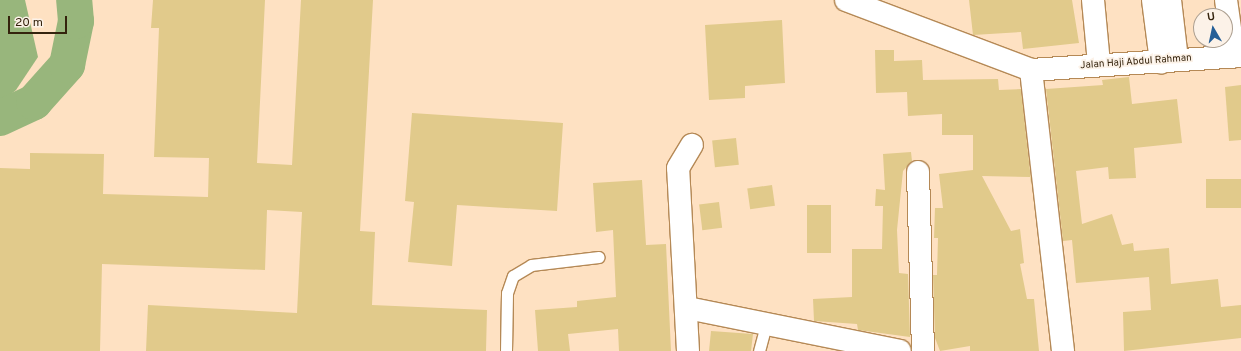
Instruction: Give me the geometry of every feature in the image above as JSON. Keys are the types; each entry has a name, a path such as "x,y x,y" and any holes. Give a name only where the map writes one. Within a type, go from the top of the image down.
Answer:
{"street":[{"path":"846,0 1031,70 1063,351"},
{"path":"1093,0 1099,64"},
{"path":"1153,0 1169,61"},
{"path":"1169,61 1170,0"},
{"path":"1226,0 1237,56"},
{"name":"Jalan Haji Abdul Rahman","path":"1031,70 1099,64 1237,56"},
{"path":"688,351 687,308 678,168 692,145"},
{"path":"918,172 923,351"},
{"path":"687,308 900,351"}],"lane":[{"path":"506,351 507,293 513,276 531,265 599,257"},
{"path":"759,351 766,325"}],"shaded area":[{"path":"0,0 25,0 38,57 16,90 0,103"}],"building":[{"path":"153,0 265,0 257,163 292,165 301,0 373,0 360,231 375,232 372,305 487,310 486,351 146,351 148,305 297,313 302,212 267,210 265,270 102,264 100,351 0,351 0,168 30,169 30,153 104,154 103,194 208,197 209,158 154,157 159,28 151,28"},
{"path":"969,0 1072,0 1079,43 1023,49 1021,32 973,35"},
{"path":"782,20 785,83 745,86 745,98 709,100 705,25"},
{"path":"875,50 894,50 894,61 922,60 923,80 998,79 999,90 1021,89 1032,189 1030,177 982,176 1011,231 1020,229 1024,263 1020,264 1027,299 1034,299 1039,351 970,351 970,346 940,351 935,338 933,275 937,275 938,238 934,238 935,208 943,208 939,174 973,170 973,135 942,135 942,114 908,116 907,92 876,93"},
{"path":"1129,77 1132,104 1177,99 1182,143 1134,148 1136,178 1109,179 1108,167 1076,171 1082,224 1112,214 1122,245 1133,243 1134,251 1169,248 1171,284 1218,279 1221,307 1241,305 1241,338 1124,351 1123,312 1151,310 1149,277 1076,283 1072,240 1063,241 1046,89 1103,85 1102,80"},
{"path":"1241,85 1241,140 1229,141 1225,87"},
{"path":"412,113 563,123 557,211 457,205 452,266 408,262 414,202 405,201"},
{"path":"736,138 739,165 715,167 712,141"},
{"path":"911,152 912,161 903,171 897,230 899,273 908,274 910,337 858,330 857,324 814,321 813,299 852,297 852,249 882,249 883,206 875,206 876,189 885,190 883,154"},
{"path":"1206,179 1241,179 1241,208 1206,208"},
{"path":"642,180 646,245 666,244 671,351 619,351 618,329 568,334 570,351 538,351 535,310 577,307 577,301 616,297 613,230 596,232 593,183"},
{"path":"772,185 775,206 750,209 747,188"},
{"path":"719,202 722,228 702,230 699,204"},
{"path":"807,205 831,205 831,253 807,253"},
{"path":"711,331 753,334 751,351 709,351"}],"waterway":[{"path":"0,118 34,102 67,65 76,21 74,0"}]}
